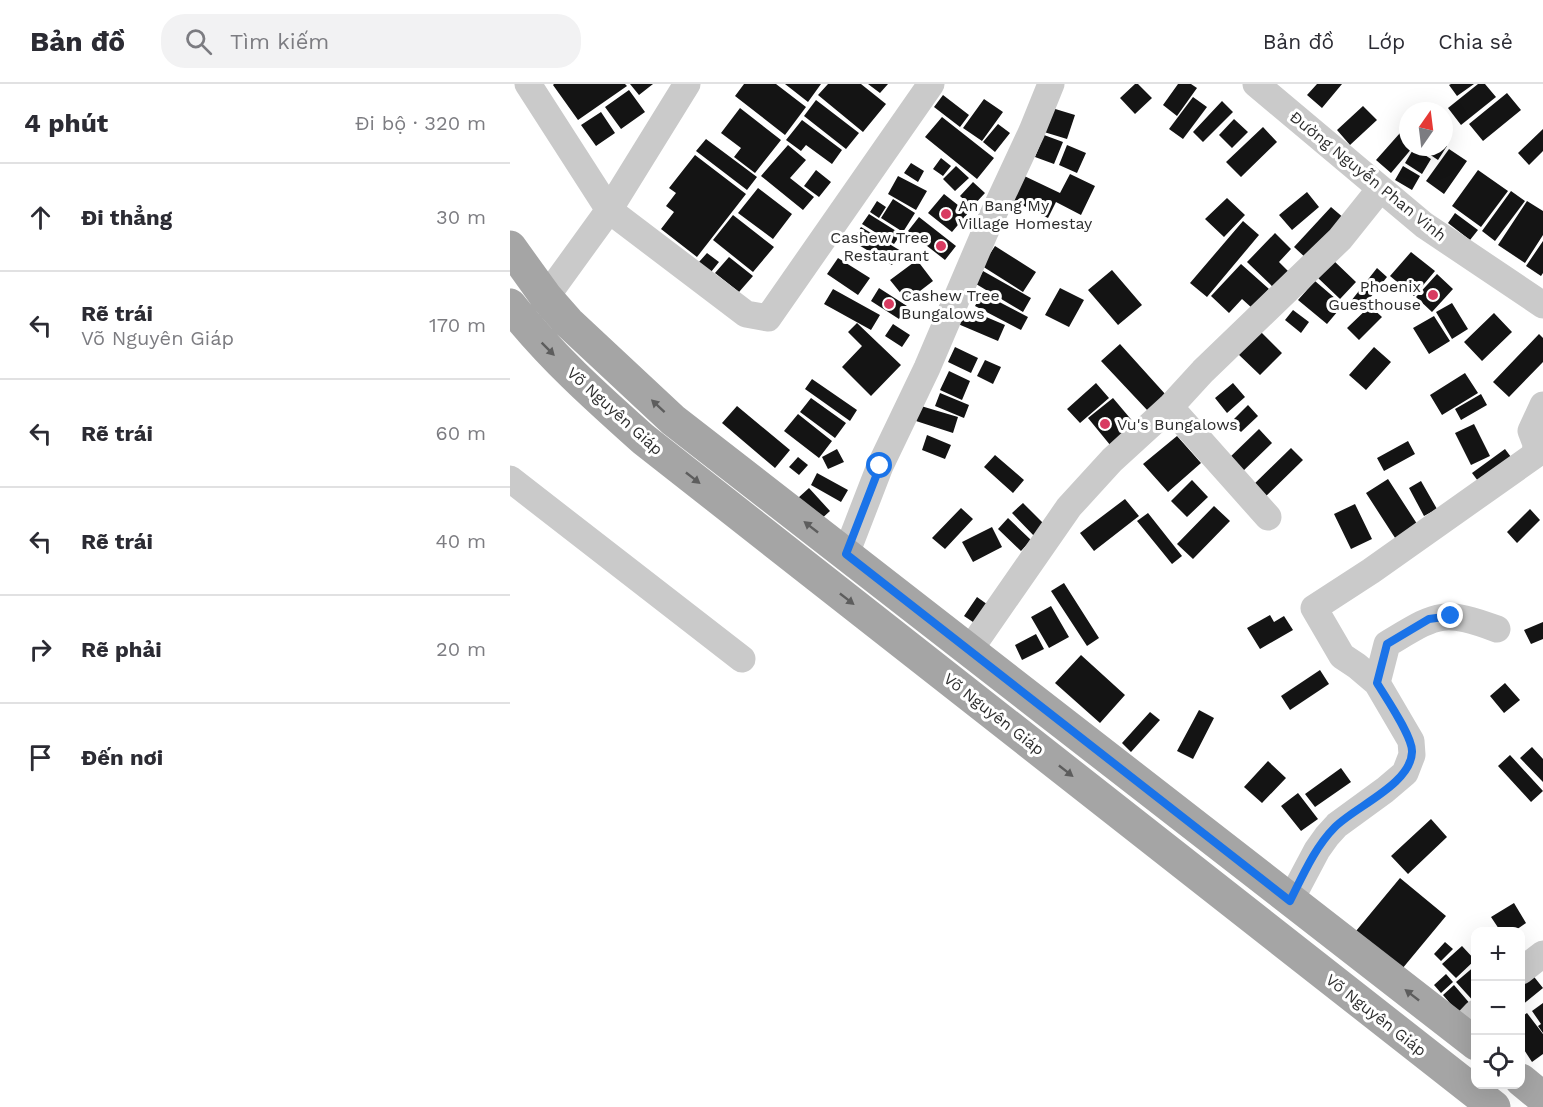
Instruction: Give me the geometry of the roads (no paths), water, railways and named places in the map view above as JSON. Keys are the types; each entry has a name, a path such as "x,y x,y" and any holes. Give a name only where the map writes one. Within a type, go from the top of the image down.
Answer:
{"main road":[{"name":"Võ Nguyên Giáp","path":"510,247 546,297 568,322 673,420 1290,901 1470,1029"},
{"path":"515,311 546,297"},
{"name":"Võ Nguyên Giáp","path":"515,311 541,343 582,384 644,439 1494,1107"},
{"path":"1525,1083 1543,1098"}],"street":[{"path":"528,84 609,210 746,314 768,318 931,84"},
{"path":"546,297 609,210 687,84"},
{"path":"846,554 880,466 927,368 1051,84"},
{"name":"Đường Nguyễn Phan Vinh","path":"1256,84 1424,225 1543,305"},
{"path":"969,651 1070,507 1112,460 1170,407 1203,371 1340,238 1380,189"},
{"path":"1290,901 1327,836 1337,825 1385,790 1405,772 1412,754 1411,741 1377,683 1341,656 1314,608 1380,565 1535,455 1536,444 1531,431 1543,405"},
{"path":"1170,407 1268,517"},
{"path":"510,479 742,658"},
{"path":"1377,683 1387,644 1429,619 1451,616 1468,618 1497,629"},
{"path":"1525,968 1543,954"}],"place":[{"name":"An Bang My Village Homestay","path":"946,214"},
{"name":"Cashew Tree Restaurant","path":"941,246"},
{"name":"Phoenix Guesthouse","path":"1433,295"},
{"name":"Cashew Tree Bungalows","path":"889,304"},
{"name":"Vu's Bungalows","path":"1105,424"}]}
